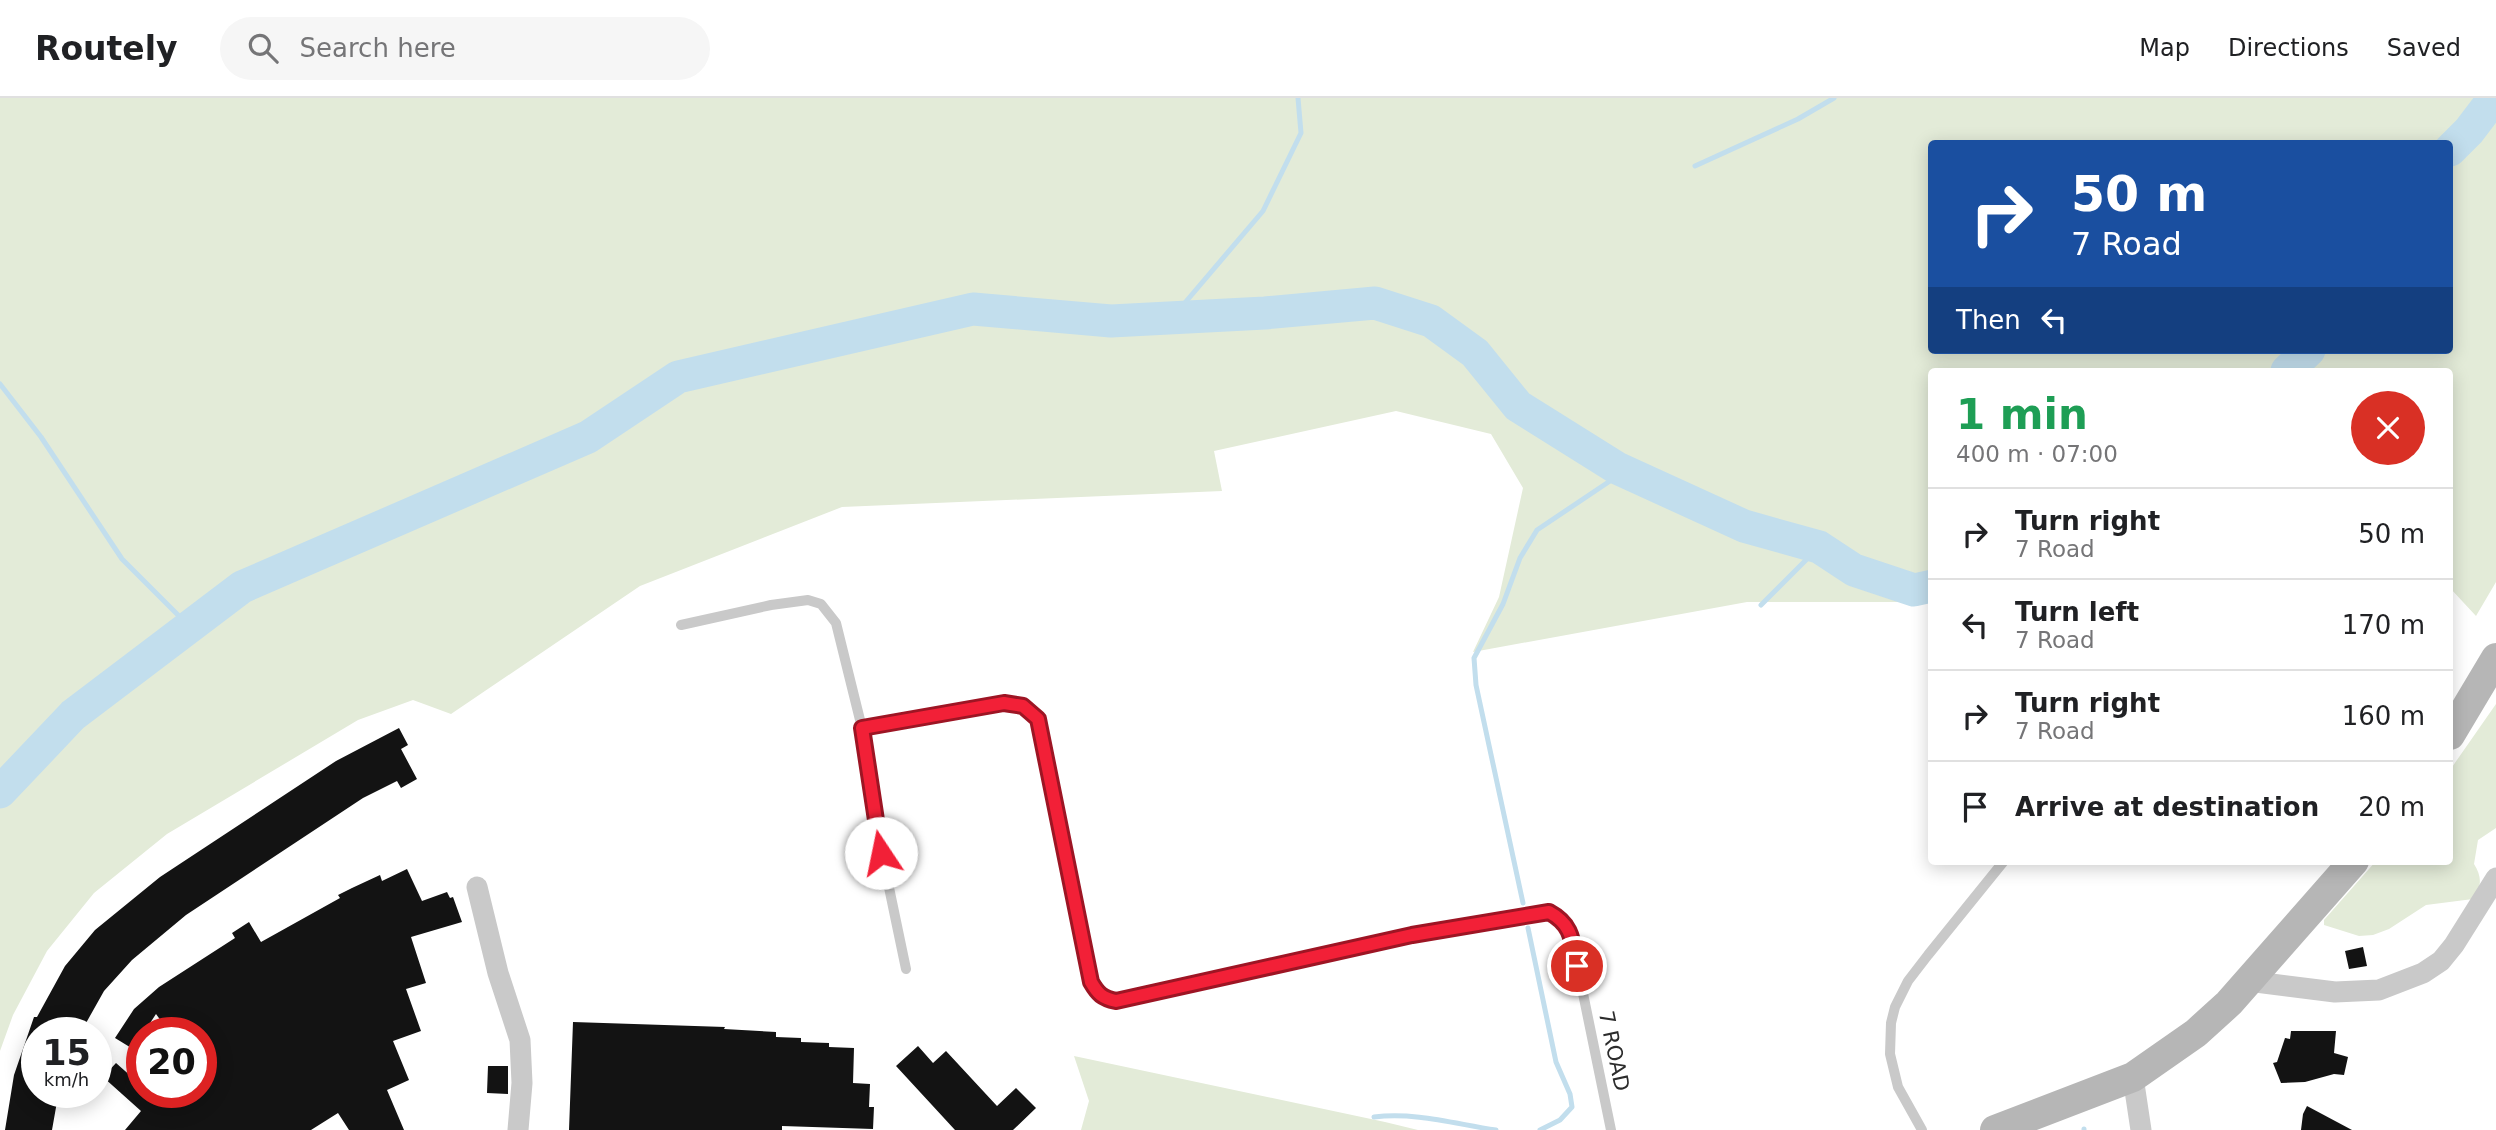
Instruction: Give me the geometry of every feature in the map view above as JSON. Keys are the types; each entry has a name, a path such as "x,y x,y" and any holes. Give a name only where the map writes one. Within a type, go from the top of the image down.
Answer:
{"main road":[{"path":"2453,730 2496,658"},
{"path":"1996,1130 2133,1077 2196,1033 2230,1003 2350,865"}],"street":[{"path":"2248,981 2335,992 2379,990 2423,973 2441,961 2454,945 2496,878"},
{"path":"477,887 498,973 520,1040 522,1083 518,1130"},
{"path":"2133,1077 2141,1130"}],"lane":[{"path":"681,625 808,600 821,604 835,623 862,728 877,830 906,969"},
{"name":"7 ROAD","path":"862,728 1004,703 1023,706 1038,719 1091,982 1098,995 1106,999 1116,1001 1412,935 1549,912 1562,920 1570,930 1611,1130"},
{"path":"1922,1130 1898,1087 1890,1054 1891,1023 1895,1007 1908,981 2001,865"}],"green space":[{"path":"0,98 2496,98 2496,582 2476,616 2453,591 2453,368 1928,368 1928,602 1747,602 1473,652 1499,597 1523,488 1491,434 1396,411 1214,451 1222,491 842,507 640,586 451,714 413,700 358,720 167,834 94,893 47,951 13,1015 0,1051"},
{"path":"2496,704 2496,828 2478,840 2474,864 2480,882 2473,899 2426,905 2389,929 2373,935 2359,936 2324,925 2324,920 2372,865 2453,865 2453,766"},
{"path":"1074,1056 1418,1130 1081,1130 1089,1101"}],"building":[{"path":"399,728 408,745 401,749 417,779 401,788 397,781 363,798 186,915 132,960 104,991 89,1017 37,1017 65,966 95,930 160,877 336,761"},
{"path":"407,869 422,901 447,892 450,898 453,897 462,922 411,937 426,983 406,989 421,1031 393,1041 409,1080 387,1090 404,1130 349,1130 338,1113 311,1130 125,1130 141,1111 138,1108 217,1108 217,1017 158,1017 156,1014 154,1017 129,1017 134,1009 159,987 235,938 232,933 249,922 261,942 340,898 338,895 380,875 382,881"},
{"path":"2363,947 2367,966 2349,969 2345,951"},
{"path":"126,1021 126,1045 115,1038"},
{"path":"573,1022 725,1027 724,1029 776,1032 776,1037 801,1038 801,1042 829,1043 829,1047 854,1048 853,1083 870,1084 869,1107 874,1107 873,1129 782,1126 782,1130 569,1130"},
{"path":"2291,1031 2336,1031 2334,1053 2348,1057 2344,1075 2334,1074 2305,1082 2281,1083 2273,1063 2277,1062 2285,1038 2290,1039"},
{"path":"918,1046 933,1063 946,1051 997,1106 1016,1088 1036,1108 1013,1130 955,1130 896,1066"},
{"path":"21,1055 21,1108 56,1108 52,1130 5,1130 14,1075"},
{"path":"116,1063 126,1072 126,1098 112,1085 112,1067"},
{"path":"488,1066 508,1066 508,1094 487,1093"},
{"path":"2307,1106 2352,1130 2301,1130"}],"waterway":[{"path":"1172,318 1263,211 1301,133 1298,98"},
{"path":"1695,166 1798,119 1834,98"},
{"path":"2453,147 2494,98"},
{"path":"0,792 73,715 242,587 588,437 678,377 973,309 1111,321 1265,313 1375,303 1431,321 1475,353 1518,406 1617,468 1744,526 1819,547 1854,570 1914,590 1928,587"},
{"path":"2290,368 2305,354"},
{"path":"0,384 41,437 122,559 190,627"},
{"path":"1523,903 1476,685 1474,658 1503,604 1520,558 1537,530 1610,481 1617,468"},
{"path":"1761,605 1819,547"},
{"path":"1528,928 1556,1062 1570,1094 1572,1107 1560,1120 1540,1130"},
{"path":"1374,1117 1420,1117 1496,1130"}],"route":[{"path":"881,853 862,728 959,709 1014,703 1023,706 1038,719 1091,982 1098,995 1106,999 1116,1001 1412,935 1549,912 1562,920 1570,930 1577,966"}]}
